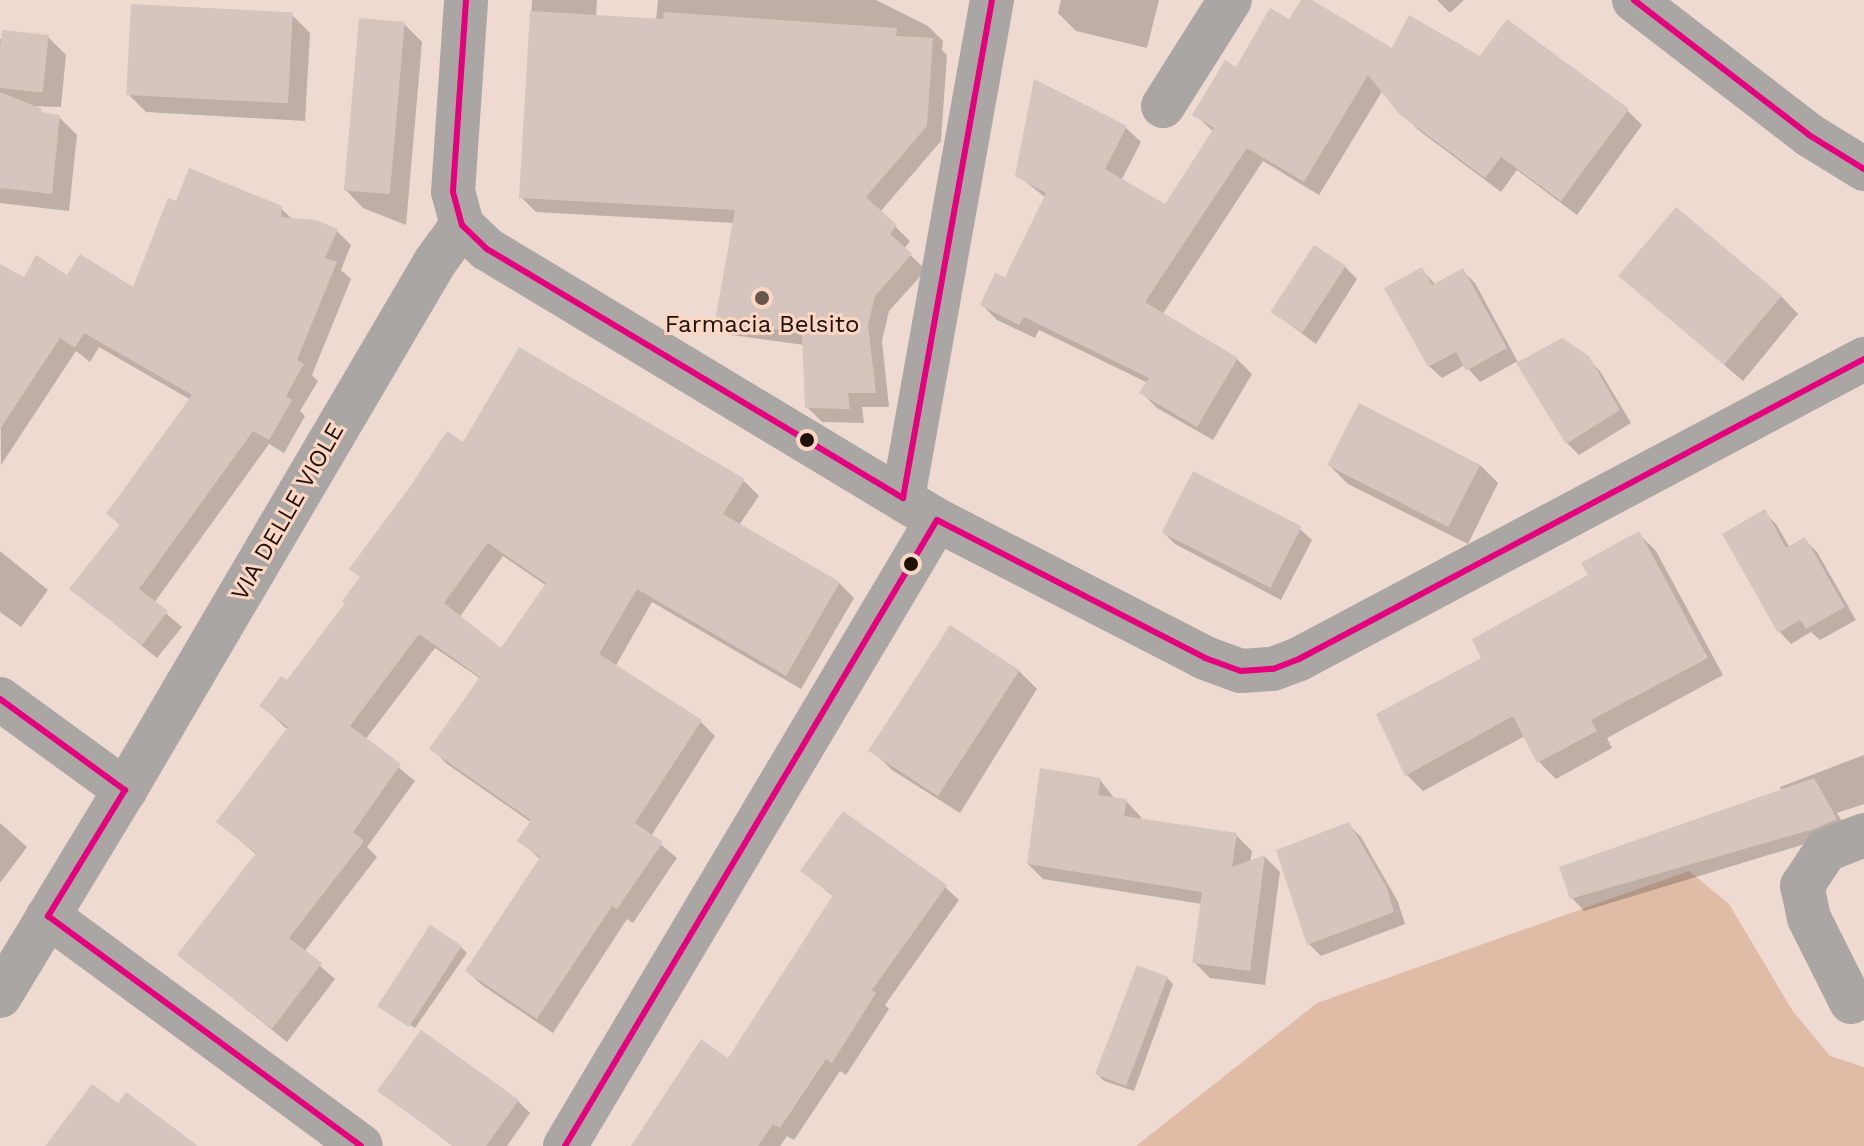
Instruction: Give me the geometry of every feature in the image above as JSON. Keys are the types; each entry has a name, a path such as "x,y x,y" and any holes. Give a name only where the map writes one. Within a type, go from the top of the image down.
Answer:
{"street":[{"path":"466,0 453,192 462,225 487,249 920,509 1205,658 1241,671 1273,669 1299,659 1864,359"},
{"path":"565,1146 920,509 992,0"},
{"path":"1163,106 1230,0"},
{"path":"1634,0 1809,135 1864,169"},
{"name":"VIA DELLE VIOLE","path":"0,996 125,790 435,262 462,225"},
{"path":"0,699 125,790"},
{"path":"1851,1002 1809,918 1802,886 1826,850 1864,835"},
{"path":"48,916 361,1146"}],"shaded area":[{"path":"1689,871 1729,904 1792,1010 1830,1056 1864,1067 1864,1146 1136,1146 1317,1003"}],"building":[{"path":"1301,0 1312,0 1392,48 1409,15 1480,56 1507,19 1629,109 1561,201 1501,157 1485,178 1399,114 1368,75 1304,182 1247,148 1145,302 1238,358 1197,427 1139,393 1149,378 1024,317 1019,325 980,305 995,273 1005,277 1046,193 1015,176 1034,79 1127,126 1105,169 1165,204 1214,128 1192,115 1225,60 1236,67 1270,8 1289,19"},
{"path":"131,4 293,12 288,103 126,95"},
{"path":"530,11 663,19 664,12 897,28 896,36 933,38 927,126 866,197 897,225 890,234 912,254 875,296 868,325 876,393 848,393 850,409 805,408 802,333 715,321 735,210 519,198"},
{"path":"359,18 405,22 390,194 344,190"},
{"path":"2,30 49,35 43,93 0,88"},
{"path":"0,92 42,109 41,112 60,115 52,194 0,188"},
{"path":"189,168 282,206 281,217 316,220 338,229 325,258 337,262 297,360 304,364 286,396 292,400 269,440 253,431 139,589 168,611 142,645 69,589 120,524 106,514 192,395 84,333 75,348 60,338 0,429 0,264 24,277 36,255 67,275 80,254 133,287 168,198 176,201"},
{"path":"1676,207 1782,296 1724,365 1618,276"},
{"path":"1314,245 1346,266 1302,333 1270,312"},
{"path":"1422,267 1432,285 1463,268 1507,348 1466,371 1456,352 1428,367 1384,288"},
{"path":"1562,338 1589,356 1620,410 1566,444 1516,363"},
{"path":"519,347 745,479 723,514 840,582 786,676 637,589 599,654 702,720 635,823 663,842 617,909 612,906 537,1019 465,971 540,857 517,841 531,820 429,749 480,677 419,634 350,726 401,764 353,832 364,841 289,938 322,963 272,1029 177,955 256,853 216,822 288,727 259,706 281,676 287,680 345,603 342,601 360,577 349,569 447,431 463,442","holes":["488,543 546,583 501,648 444,603"]},
{"path":"1359,403 1480,465 1448,527 1327,465"},
{"path":"1193,471 1302,526 1270,588 1162,532"},
{"path":"1765,509 1786,548 1805,537 1845,607 1806,629 1800,620 1778,633 1722,534"},
{"path":"1639,531 1708,658 1591,720 1597,731 1537,763 1513,716 1405,776 1376,714 1481,658 1472,639 1588,575 1581,563"},
{"path":"950,625 1020,670 938,796 868,751"},
{"path":"1040,768 1101,778 1098,795 1127,799 1124,816 1237,833 1232,867 1265,855 1250,971 1192,963 1202,892 1027,864"},
{"path":"1814,778 1837,819 1814,829 1570,899 1559,867"},
{"path":"843,811 947,885 872,990 876,993 832,1063 826,1059 780,1128 773,1124 758,1146 631,1146 701,1039 728,1058 833,895 800,871"},
{"path":"1349,822 1387,888 1394,912 1307,945 1276,850"},
{"path":"430,925 462,946 409,1027 377,1006"},
{"path":"1137,965 1168,977 1126,1086 1095,1074"},
{"path":"421,1030 519,1100 486,1146 454,1146 377,1091"},
{"path":"92,1084 118,1103 126,1092 198,1146 45,1146"}],"transit line":[{"path":"466,0 453,192 462,225 487,249 903,498 992,0"},
{"path":"1634,0 1809,135 1864,169"},
{"path":"565,1146 937,520 1205,658 1241,671 1273,669 1299,659 1864,359"},
{"path":"0,699 125,790 48,916 361,1146"}],"place":[{"name":"Farmacia Belsito","path":"762,298"}]}
